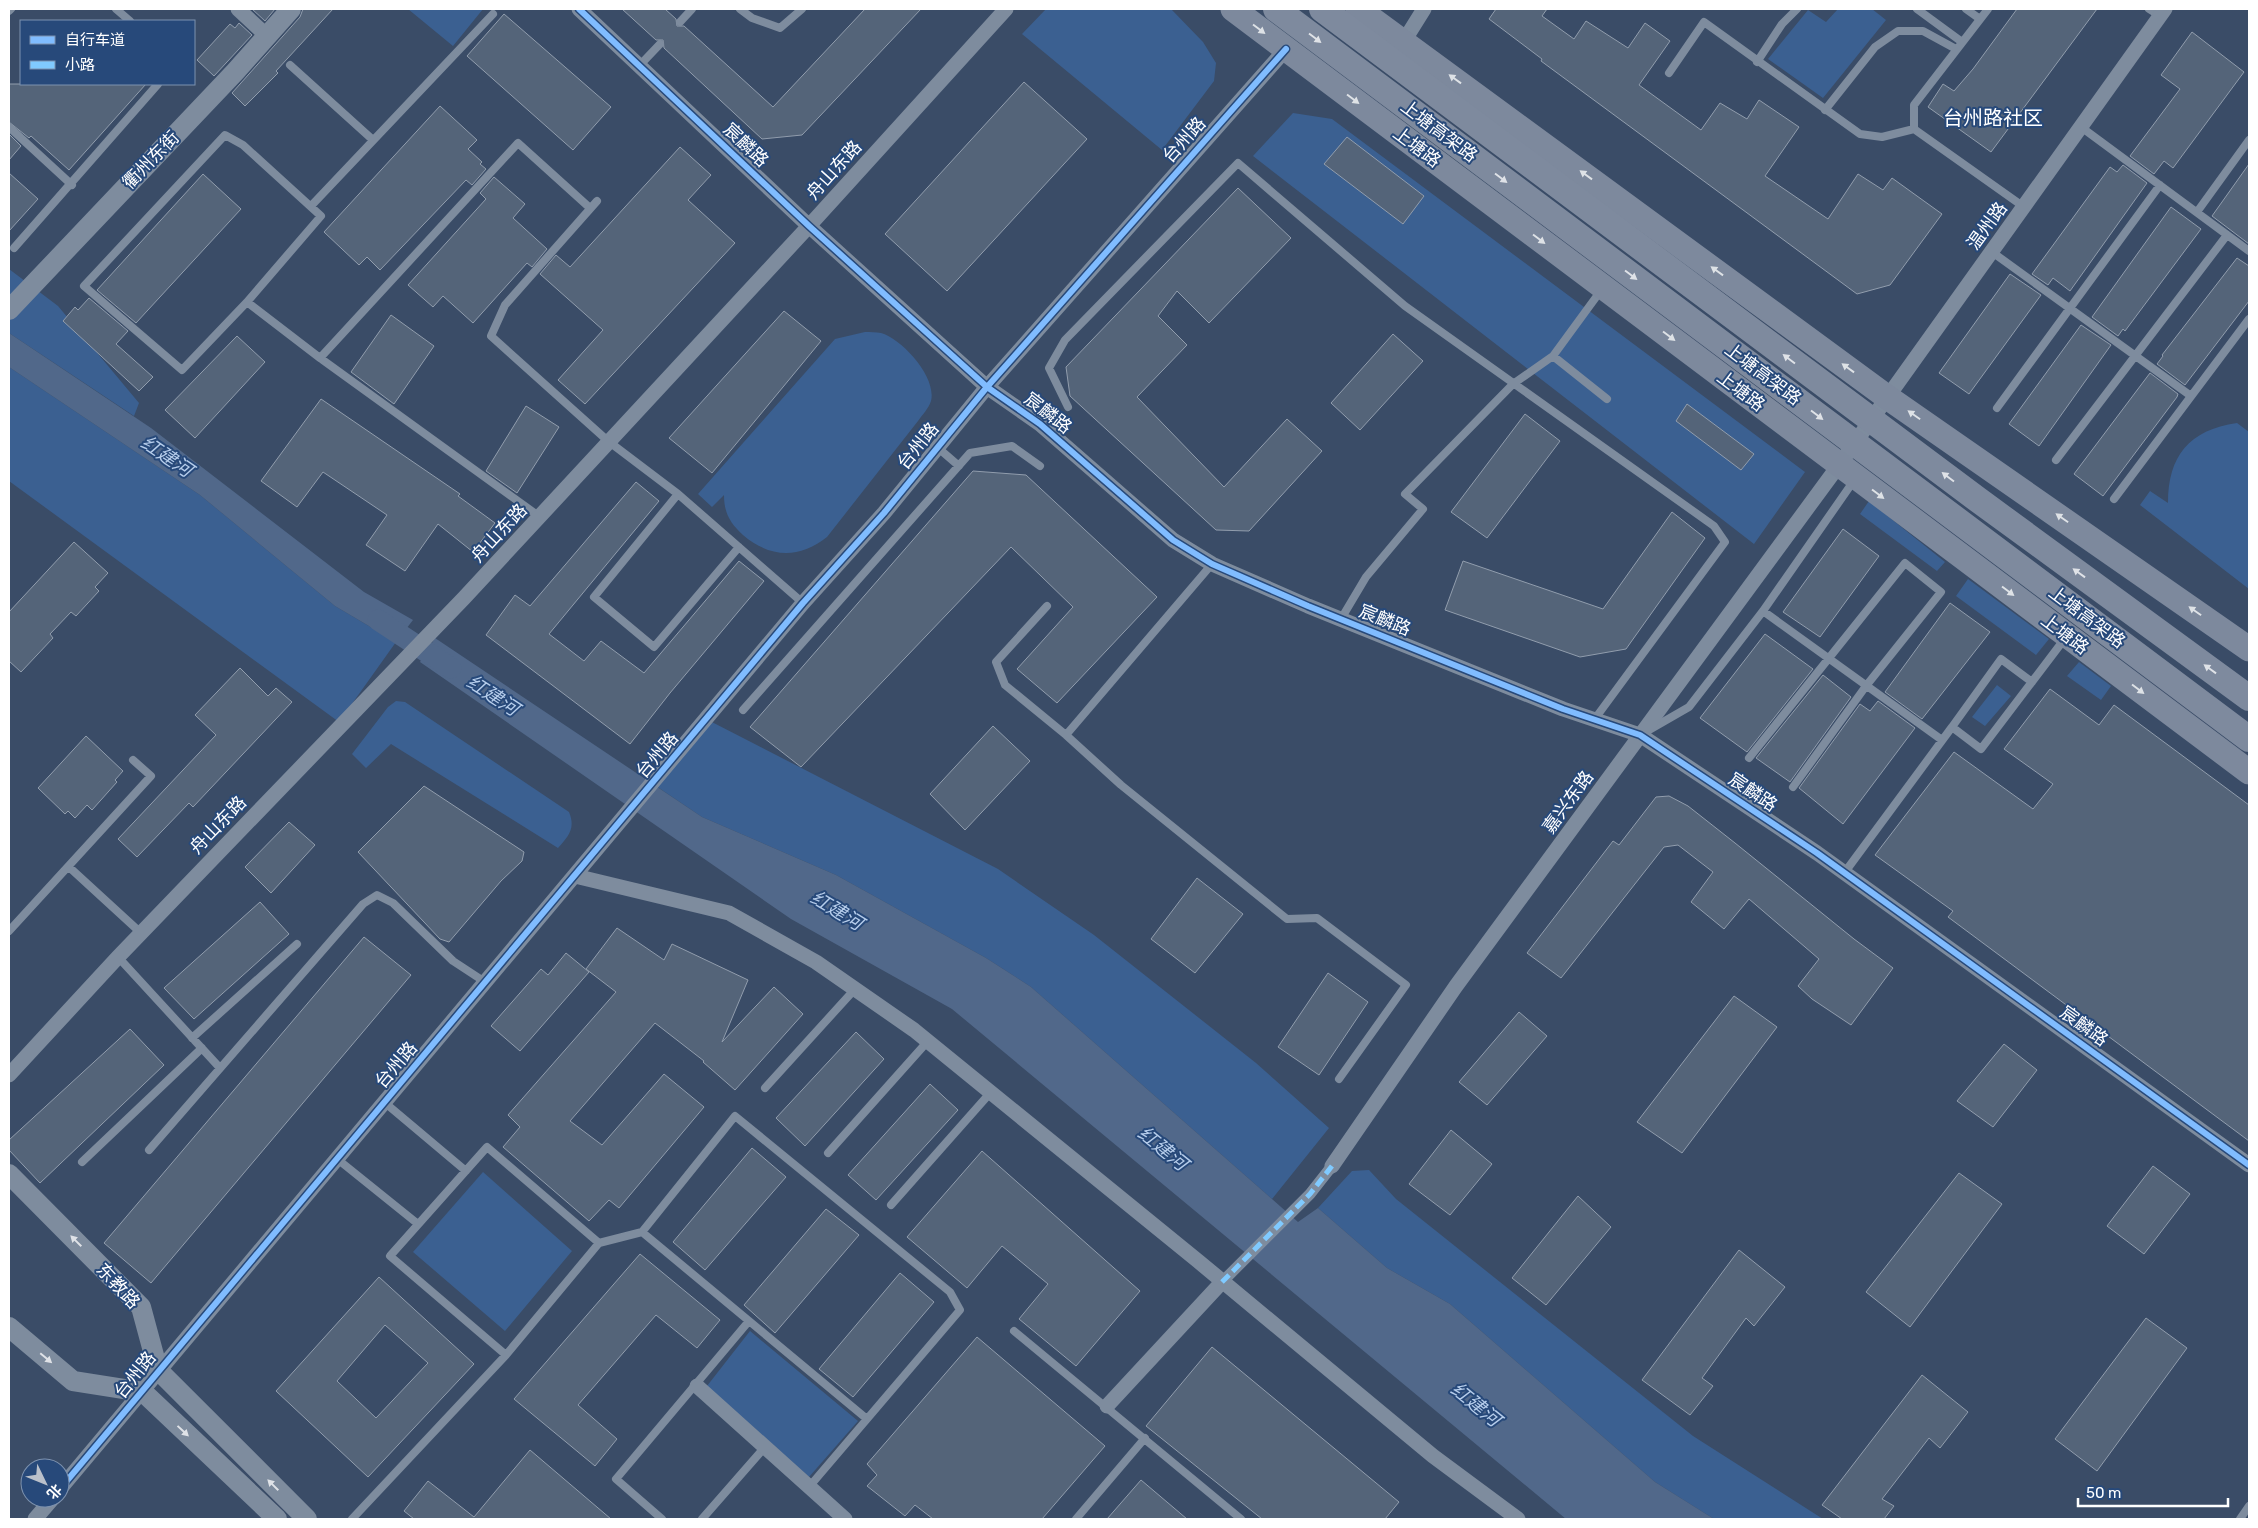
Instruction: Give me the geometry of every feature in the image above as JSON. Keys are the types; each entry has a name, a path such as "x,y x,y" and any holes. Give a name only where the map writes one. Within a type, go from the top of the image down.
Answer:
{"highway":[{"name":"上塘高架路","path":"1276,9 2249,739"},
{"name":"上塘高架路","path":"1322,9 1977,499 2249,698"}],"main road":[{"name":"上塘路","path":"1233,9 2249,772"},
{"path":"1358,9 1404,40 1887,397 2249,649"}],"street":[{"path":"238,9 267,36"},
{"name":"衢州东街","path":"10,308 291,9"},
{"name":"宸麟路","path":"579,9 809,226 987,387 1040,424 1173,540 1212,564 1341,619 1594,720 1640,735 1845,872 2249,1165"},
{"path":"1404,40 1424,9"},
{"name":"舟山东路","path":"9,1074 118,957 540,517 608,441 809,226 1001,10"},
{"name":"温州路","path":"1848,471 1887,397 2081,127 2158,11"},
{"name":"台州路","path":"70,1477 803,603 884,513 987,387 1286,49"},
{"name":"嘉兴东路","path":"1332,1166 1456,986 1640,735 1848,471"},
{"path":"576,876 729,913 816,962 928,1041 1433,1456 1518,1519"},
{"path":"1107,1406 1222,1282 1310,1194 1332,1166"},
{"name":"东教路","path":"9,1174 141,1307 158,1370 307,1519"},
{"path":"9,1327 73,1381 142,1392 277,1519"},
{"path":"697,1386 845,1519"},
{"path":"34,1519 43,1508"}],"lane":[{"path":"116,9 129,20"},
{"path":"680,22 692,9"},
{"path":"740,9 752,18 780,28 802,9"},
{"path":"1757,62 1782,24 1797,9"},
{"path":"1917,9 1962,42"},
{"path":"1966,9 1980,19"},
{"path":"1914,129 1914,104 1988,9"},
{"path":"311,206 492,14"},
{"path":"1668,73 1704,22 1757,62 1860,134 1882,137 1914,129 2024,207"},
{"path":"1825,110 1875,47 1898,30 1923,31 1956,50"},
{"path":"640,65 660,44"},
{"path":"290,65 373,140"},
{"path":"14,248 72,185 157,85"},
{"path":"9,127 72,185"},
{"path":"2081,127 2249,251"},
{"path":"225,135 243,145 321,216 247,302 182,370 84,286 225,135"},
{"path":"2197,212 2249,140"},
{"path":"320,358 518,143 590,208"},
{"path":"1068,407 1048,368 1065,340 1238,163 1405,306 1714,526 1725,542 1594,720"},
{"path":"1996,408 2160,186"},
{"path":"597,201 505,304 492,336 608,441 678,494 803,603"},
{"path":"2056,460 2227,235"},
{"path":"1992,252 2191,396"},
{"path":"1341,619 1366,577 1423,509 1405,494 1513,384 1553,356 1603,287"},
{"path":"247,302 320,358 540,517"},
{"path":"2114,499 2249,319"},
{"path":"1553,356 1607,399"},
{"path":"743,710 970,453 1012,446 1040,466"},
{"path":"937,447 959,466"},
{"path":"1640,735 1689,707 1763,612 1848,471"},
{"path":"678,494 594,597 654,647 739,547"},
{"path":"1749,758 1904,563 1940,592 1866,686 1794,787"},
{"path":"1066,735 1212,564"},
{"path":"1047,606 996,662 1005,685 1066,735 1121,785 1287,919 1317,918 1406,985 1339,1079"},
{"path":"1763,612 1942,740"},
{"path":"1952,727 1981,749 2068,636"},
{"path":"1845,872 2001,659 2032,682"},
{"path":"9,931 151,776 133,760"},
{"path":"69,867 142,932"},
{"path":"149,1150 363,904 377,895 393,903 453,961 485,982"},
{"path":"192,1038 297,944"},
{"path":"118,957 220,1068"},
{"path":"765,1088 855,989"},
{"path":"828,1153 928,1041"},
{"path":"82,1162 202,1048"},
{"path":"891,1205 991,1092"},
{"path":"384,1102 466,1171"},
{"path":"352,1519 506,1356 599,1243 642,1232 735,1116 950,1292 960,1310 809,1487"},
{"path":"506,1356 390,1256 487,1147 599,1243"},
{"path":"336,1158 418,1224"},
{"path":"642,1232 867,1419"},
{"path":"662,1519 616,1479 697,1386 749,1321"},
{"path":"1014,1331 1107,1406 1238,1518"},
{"path":"1076,1519 1145,1438"},
{"path":"702,1519 765,1447"},
{"path":"2240,1519 2249,1506"}],"shaded area":[{"path":"408,9 483,9 453,46"},
{"path":"1046,9 1171,9 1203,42 1216,63 1214,81 1162,150 1022,34"},
{"path":"1838,9 1872,9 1886,20 1823,98 1768,59 1808,10 1826,22"},
{"path":"1293,113 1332,119 1805,472 1754,544 1253,156"},
{"path":"9,269 58,306 139,403 134,416 9,333"},
{"path":"865,332 881,333 899,343 908,351 929,381 931,391 930,404 827,537 806,549 785,553 774,552 753,543 743,535 729,517 724,495 712,507 698,494 835,339"},
{"path":"9,367 200,495 335,606 396,642 339,722 9,481"},
{"path":"2237,423 2249,432 2249,589 2140,505 2150,491 2168,503 2172,472 2184,448 2206,432"},
{"path":"1869,501 1945,562 1937,571 1860,514"},
{"path":"1968,579 2049,639 2036,655 1956,596"},
{"path":"2079,662 2111,686 2101,700 2067,676"},
{"path":"1997,685 2011,696 1985,726 1972,717"},
{"path":"396,701 405,702 569,812 572,823 570,832 558,848 391,744 366,768 352,754 388,707"},
{"path":"706,719 998,869 1094,935 1256,1063 1329,1128 1272,1199 1031,987 986,958 836,875 702,817 653,784"},
{"path":"1369,1170 1396,1199 1693,1436 1823,1519 1714,1519 1655,1482 1450,1304 1387,1268 1318,1208 1352,1171"},
{"path":"483,1172 572,1251 505,1331 413,1252"},
{"path":"750,1331 858,1421 809,1477 707,1386"}],"water":[{"path":"9,333 151,428 364,592 413,620 396,642 335,606 200,495 9,367"},
{"path":"435,638 702,817 836,875 986,958 1031,987 1298,1222 1318,1208 1387,1268 1450,1304 1655,1482 1714,1519 1566,1519 952,1009 791,919 420,662"}],"building":[{"path":"252,9 275,9 265,21"},
{"path":"303,9 333,9 276,71 278,73 245,106 232,93 300,17"},
{"path":"622,9 665,9 676,19 677,26 684,26 773,107 865,9 921,9 802,135 762,139 664,48 663,40 656,40"},
{"path":"1496,9 1547,9 1542,16 1574,39 1586,21 1628,48 1645,23 1670,41 1639,85 1701,130 1720,103 1747,119 1759,100 1799,127 1765,176 1828,219 1858,174 1883,190 1892,178 1942,214 1890,285 1857,294 1541,61 1542,59 1489,19"},
{"path":"2017,9 2097,9 1991,152 1928,107 1943,84 1954,91 1973,69"},
{"path":"504,14 611,107 573,150 467,56"},
{"path":"239,23 252,35 214,76 197,60 230,24 235,28"},
{"path":"2192,32 2244,72 2173,168 2164,161 2154,174 2130,156 2180,89 2161,75"},
{"path":"1024,82 1087,139 947,291 885,234"},
{"path":"9,84 145,85 69,170 31,136 29,138 9,122"},
{"path":"440,106 477,140 468,149 482,162 480,164 486,169 472,185 466,180 380,270 367,257 359,265 324,232"},
{"path":"9,134 21,146 9,160"},
{"path":"1347,137 1424,196 1403,224 1324,164"},
{"path":"680,147 711,175 688,200 735,243 585,404 558,380 603,330 540,274 556,255 570,267"},
{"path":"2249,164 2249,244 2212,216"},
{"path":"2123,165 2147,183 2070,291 2053,278 2048,285 2032,274 2110,167 2117,172"},
{"path":"9,173 38,199 9,231"},
{"path":"203,174 241,209 136,323 97,290"},
{"path":"494,177 525,204 513,218 547,249 532,267 527,263 473,323 443,296 433,307 408,285 486,199 480,193"},
{"path":"1238,188 1291,238 1209,323 1177,291 1158,316 1187,345 1137,397 1224,487 1287,419 1322,451 1249,531 1216,530 1070,396 1066,367"},
{"path":"2171,207 2201,229 2125,331 2123,329 2118,336 2092,317"},
{"path":"2237,258 2249,266 2249,301 2185,385 2157,364"},
{"path":"2010,274 2041,295 1969,394 1939,373"},
{"path":"89,298 128,331 116,344 153,377 139,391 63,321 75,307 78,310"},
{"path":"784,311 821,341 712,473 669,438"},
{"path":"391,315 434,346 394,404 351,372"},
{"path":"2081,325 2111,345 2039,446 2009,424"},
{"path":"1393,334 1423,361 1360,430 1331,403"},
{"path":"237,336 265,362 195,438 165,410"},
{"path":"2150,373 2178,394 2177,397 2103,496 2074,474"},
{"path":"321,399 460,494 458,496 495,523 473,552 438,524 405,571 366,545 387,515 323,472 297,507 261,481"},
{"path":"1687,404 1754,454 1741,470 1676,421"},
{"path":"526,406 559,427 517,493 486,471"},
{"path":"1525,414 1560,441 1487,538 1451,512"},
{"path":"973,471 1026,475 1157,597 1057,703 1017,669 1073,607 1011,547 801,767 750,727"},
{"path":"636,482 659,501 549,634 584,661 601,641 644,673 739,561 764,581 630,744 486,635 515,595 530,606"},
{"path":"1672,512 1705,538 1626,649 1580,657 1445,610 1463,561 1603,609"},
{"path":"1843,529 1879,556 1820,637 1783,612"},
{"path":"74,542 108,573 95,587 99,591 76,616 71,612 50,634 53,638 21,672 9,661 9,612"},
{"path":"1950,603 1990,632 1922,719 1885,692"},
{"path":"1765,634 1813,669 1747,752 1700,718"},
{"path":"240,668 268,696 276,688 292,702 193,807 189,803 137,857 118,839 216,735 195,715"},
{"path":"1823,675 1851,697 1790,782 1756,758"},
{"path":"2050,689 2099,725 2114,705 2249,805 2249,1141 1948,917 1953,911 1875,855 1954,752 2033,809 2053,784 2004,749"},
{"path":"1878,701 1915,728 1843,824 1799,788 1860,704 1870,711"},
{"path":"993,726 1030,761 965,830 930,794"},
{"path":"86,736 123,771 115,780 117,782 92,810 87,805 75,818 68,811 65,814 38,788"},
{"path":"424,786 524,852 522,861 501,881 449,942 440,939 358,852"},
{"path":"1669,796 1688,806 1893,968 1851,1025 1812,999 1798,986 1819,959 1749,899 1724,929 1691,902 1713,872 1678,845 1664,847 1561,978 1527,953 1613,841 1619,845 1656,797"},
{"path":"289,822 315,845 271,893 245,867"},
{"path":"1197,878 1243,914 1195,973 1151,939"},
{"path":"260,902 289,934 194,1019 164,988"},
{"path":"617,928 664,960 672,944 748,980 722,1042 774,987 803,1014 735,1090 704,1061 655,1023 570,1121 602,1145 664,1074 704,1107 619,1208 609,1200 589,1221 503,1147 520,1127 508,1115 616,992 586,969"},
{"path":"364,937 411,975 151,1283 104,1243"},
{"path":"566,953 589,972 520,1051 491,1026 541,969 548,975"},
{"path":"1328,973 1368,1002 1319,1075 1278,1047"},
{"path":"1734,996 1777,1027 1682,1153 1637,1122"},
{"path":"1519,1012 1547,1036 1487,1105 1459,1082"},
{"path":"130,1029 164,1065 40,1183 9,1150 9,1140"},
{"path":"856,1032 884,1059 805,1146 776,1118"},
{"path":"2004,1044 2037,1070 1993,1127 1957,1101"},
{"path":"930,1084 958,1110 876,1200 848,1175"},
{"path":"1451,1130 1492,1164 1450,1215 1409,1184"},
{"path":"752,1148 786,1177 705,1270 673,1242"},
{"path":"982,1151 1140,1291 1076,1366 1019,1319 1048,1284 1002,1246 967,1288 907,1237"},
{"path":"2153,1166 2190,1194 2144,1254 2107,1226"},
{"path":"1959,1173 2002,1204 1910,1327 1866,1292"},
{"path":"1578,1196 1611,1227 1546,1305 1512,1278"},
{"path":"826,1209 859,1235 775,1333 744,1305"},
{"path":"1739,1250 1785,1287 1754,1326 1746,1318 1702,1378 1713,1386 1690,1415 1642,1380"},
{"path":"640,1254 720,1320 697,1348 656,1315 578,1405 617,1439 595,1466 514,1399"},
{"path":"900,1273 934,1302 853,1397 819,1369"},
{"path":"379,1277 474,1364 368,1477 276,1391","holes":["385,1325 428,1363 376,1418 337,1381"]},
{"path":"2146,1318 2187,1348 2097,1471 2055,1439"},
{"path":"977,1337 1105,1446 1042,1519 933,1519 915,1505 905,1516 867,1486 877,1475 867,1464"},
{"path":"1212,1347 1399,1502 1385,1519 1262,1519 1146,1426"},
{"path":"1922,1375 1968,1412 1940,1448 1929,1438 1882,1499 1894,1506 1884,1519 1842,1519 1822,1505"},
{"path":"530,1450 611,1519 414,1519 404,1511 428,1481 474,1517"},
{"path":"1141,1480 1187,1519 1107,1519"}],"waterway":[{"name":"红建河","path":"378,620 451,668"}],"marked path":[{"path":"1222,1282 1310,1194 1332,1166"}],"cycle path":[{"path":"579,9 809,226 987,387 1040,424 1173,540 1212,564 1308,606 1563,709 1640,735 1817,853 2249,1165"},
{"path":"70,1477 803,603 884,513 987,387 1286,49"}],"district":[{"name":"台州路社区","path":"1993,118"}]}
